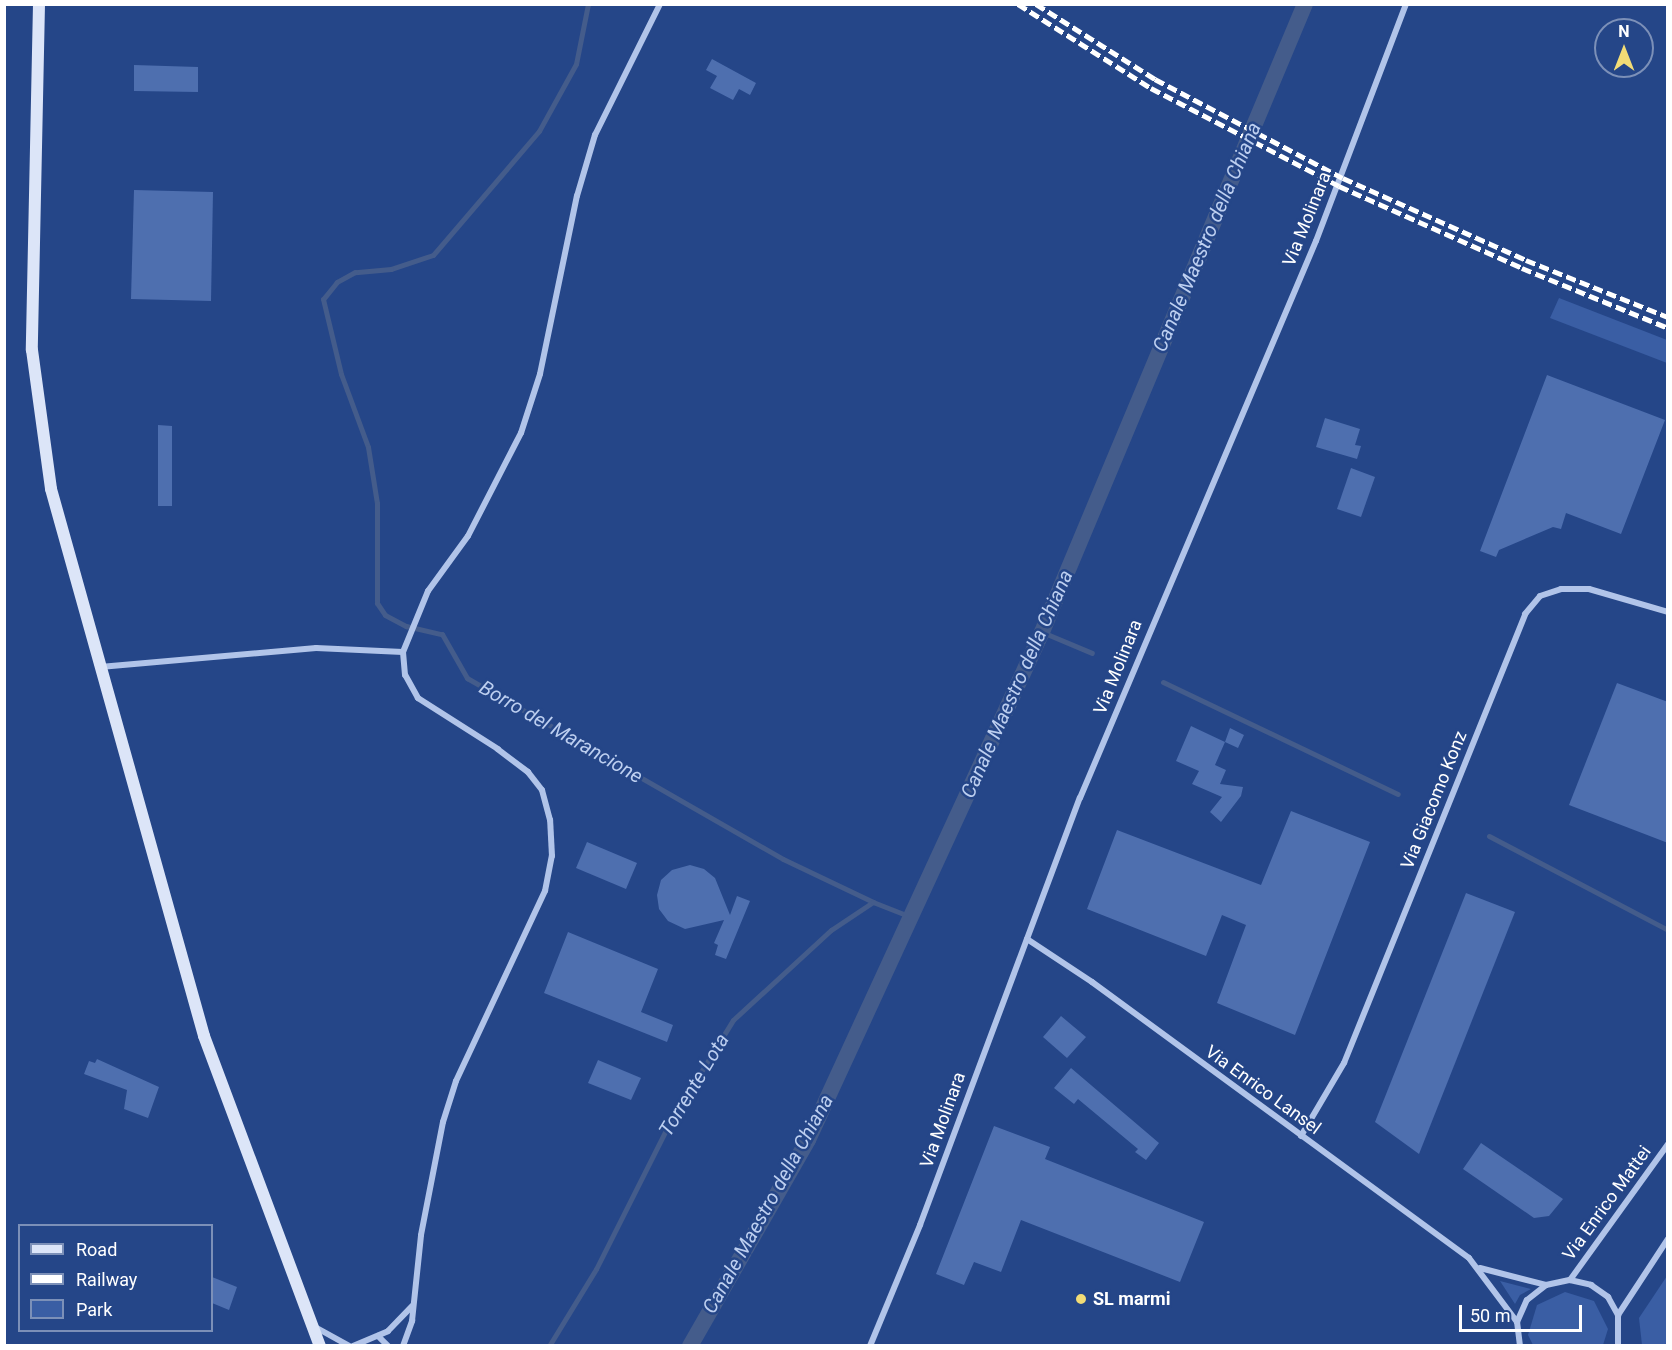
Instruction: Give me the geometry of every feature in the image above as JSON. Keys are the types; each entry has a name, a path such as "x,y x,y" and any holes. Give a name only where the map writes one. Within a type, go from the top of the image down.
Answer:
{"main road":[{"path":"39,4 32,350 51,489 204,1036 320,1346"}],"street":[{"path":"403,1346 412,1321 412,1306 443,1122 456,1081 545,891 552,856 550,820 542,790 528,772 498,749 418,698 405,675 403,652 428,591 468,536 520,434 540,374 577,196 595,135 660,4"},
{"name":"Via Molinara","path":"870,1346 1149,630 1316,241 1406,4"},
{"name":"Via Giacomo Konz","path":"1301,1136 1344,1063 1525,614 1540,596 1561,589 1589,589 1668,612"},
{"path":"100,667 316,648 403,652"},
{"name":"Via Enrico Lansel","path":"1027,939 1092,982 1480,1268 1517,1322"},
{"name":"Via Enrico Mattei","path":"1570,1280 1668,1144"},
{"path":"1620,1344 1618,1316 1668,1239"},
{"name":"Via Enrico Lansel","path":"1480,1268 1546,1285"},
{"name":"Via Enrico Mattei","path":"1546,1285 1570,1280 1591,1285 1608,1297 1618,1316"},
{"path":"1520,1346 1517,1322 1527,1300 1546,1285"},
{"path":"314,1327 351,1346 378,1336 412,1306"},
{"path":"378,1336 388,1346"}],"green space":[{"path":"1559,298 1667,340 1667,363 1550,318"},
{"path":"1667,1276 1667,1345 1642,1345 1639,1318"},
{"path":"1500,1281 1531,1289 1520,1295 1515,1304"},
{"path":"1565,1292 1594,1301 1608,1329 1603,1345 1533,1345 1528,1335 1537,1305"}],"building":[{"path":"712,59 756,83 750,95 739,89 733,100 710,88 717,76 706,70"},
{"path":"134,65 198,67 198,92 134,91"},
{"path":"134,190 213,192 211,301 131,299"},
{"path":"1547,375 1665,420 1621,534 1566,513 1561,529 1553,527 1499,550 1496,557 1480,551"},
{"path":"1325,418 1360,429 1355,445 1361,446 1357,459 1316,447"},
{"path":"158,425 172,426 172,506 158,506"},
{"path":"1351,468 1375,477 1361,517 1337,509"},
{"path":"1617,683 1668,702 1668,843 1569,805"},
{"path":"1191,726 1225,742 1215,765 1226,770 1220,784 1243,787 1241,796 1221,822 1210,812 1222,797 1192,784 1199,771 1176,761"},
{"path":"1230,728 1244,735 1238,748 1225,742"},
{"path":"1291,811 1370,842 1295,1035 1217,1003 1246,925 1222,915 1206,956 1087,909 1117,830 1261,885"},
{"path":"587,842 637,863 626,889 576,868"},
{"path":"690,865 704,869 715,878 730,915 737,896 750,901 726,959 715,955 718,945 714,943 724,920 685,929 668,921 659,909 657,895 661,880 672,870"},
{"path":"1466,893 1515,912 1419,1154 1375,1122"},
{"path":"568,932 658,969 641,1012 673,1025 667,1042 544,993"},
{"path":"1061,1016 1086,1037 1067,1058 1043,1037"},
{"path":"97,1059 159,1087 148,1118 124,1109 127,1090 84,1074 89,1061 95,1063"},
{"path":"598,1060 641,1078 631,1100 588,1083"},
{"path":"1071,1068 1159,1143 1146,1160 1135,1152 1138,1149 1078,1099 1074,1104 1054,1088"},
{"path":"994,1126 1050,1147 1045,1159 1204,1222 1180,1282 1021,1220 1001,1272 974,1262 964,1285 936,1274"},
{"path":"1481,1143 1563,1199 1549,1216 1534,1218 1463,1169"},
{"path":"213,1277 237,1287 229,1310 213,1303"}],"waterway":[{"name":"Borro del Marancione","path":"588,4 576,64 539,131 433,255 391,269 355,272 337,282 323,299 341,374 368,447 377,503 377,603 385,615 406,626 442,634 467,678 783,859 873,902"},
{"name":"Canale Maestro della Chiana","path":"690,1346 808,1140 1042,632 1305,4"},
{"path":"1042,632 1092,653"},
{"path":"1163,682 1398,794"},
{"path":"1489,836 1668,930"},
{"name":"Torrente Lota","path":"549,1346 596,1269 669,1124 733,1020 831,930 873,902 911,917"}],"railway":[{"path":"1018,4 1151,88 1339,186 1522,268 1668,328"},
{"path":"1036,4 1155,79 1343,178 1526,260 1668,317"}],"place":[{"name":"SL marmi","path":"1081,1299"}]}
